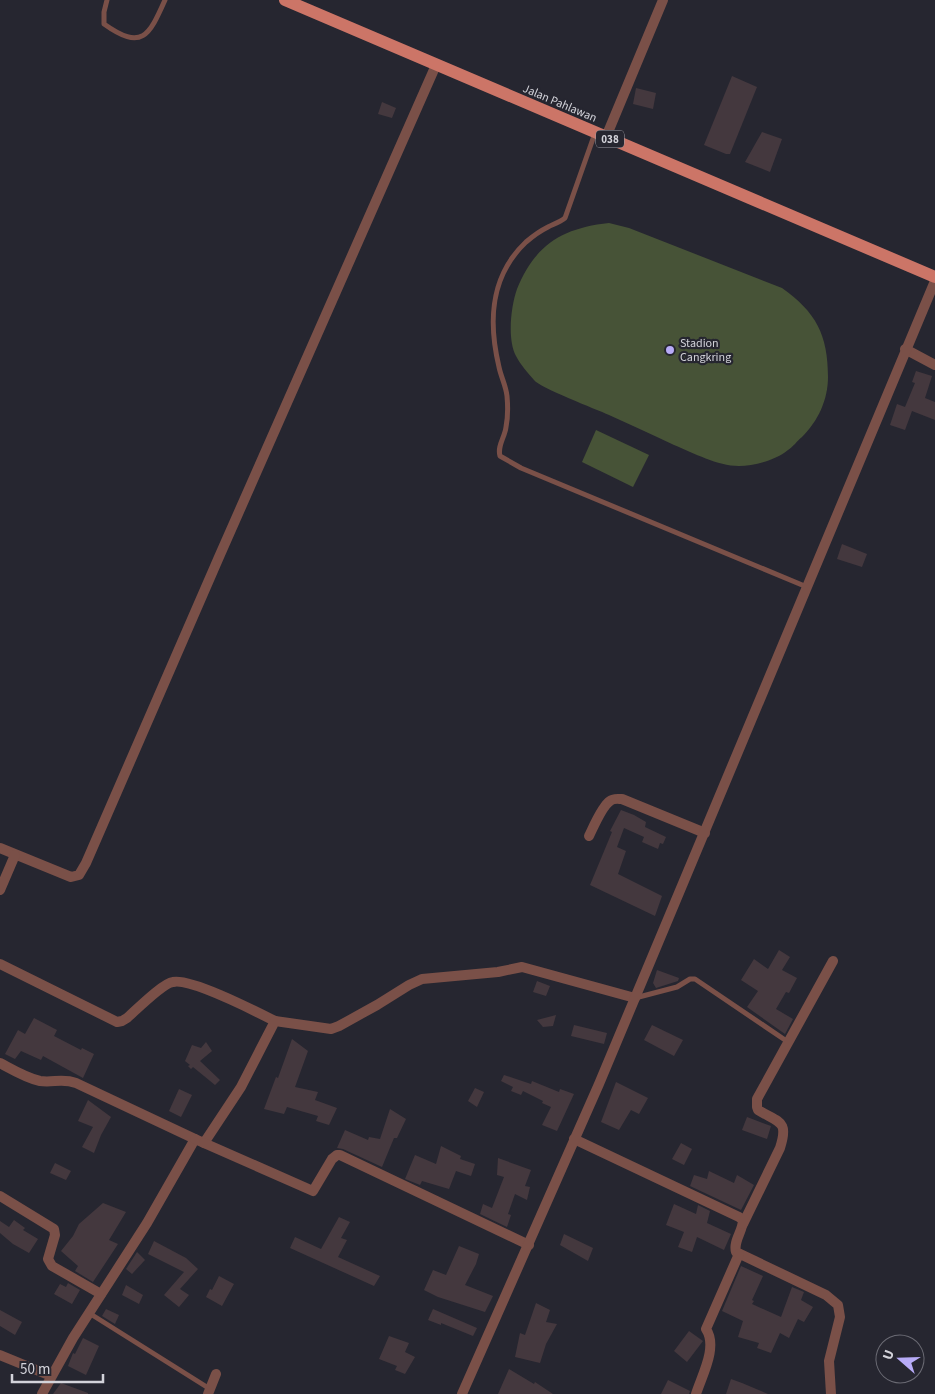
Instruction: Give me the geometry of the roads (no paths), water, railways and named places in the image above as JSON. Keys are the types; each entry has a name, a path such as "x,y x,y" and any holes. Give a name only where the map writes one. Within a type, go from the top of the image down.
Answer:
{"main road":[{"name":"Jalan Pahlawan","path":"285,0 935,277"}],"street":[{"path":"601,135 663,0"},
{"path":"0,848 71,877 79,876 436,64"},
{"path":"462,1394 529,1245 635,998 935,281"},
{"path":"905,349 935,364"},
{"path":"589,836 606,805 610,800 614,799 622,799 705,833"},
{"path":"0,890 15,855"},
{"path":"831,1394 829,1361 840,1317 838,1305 826,1295 739,1254 734,1248 743,1224 780,1148 784,1135 783,1125 779,1121 758,1110 756,1107 757,1099 834,961"},
{"path":"0,964 117,1022 128,1018 166,984 174,981 213,992 275,1021 331,1029 377,1005 408,985 422,980 498,972 522,967 635,998"},
{"path":"42,1394 89,1312 199,1141 241,1087 275,1021"},
{"path":"0,1063 21,1075 35,1079 47,1081 64,1080 76,1083 199,1141 313,1191 332,1159 340,1155 529,1245"},
{"path":"574,1139 739,1217 743,1220 743,1224"},
{"path":"0,1196 54,1229 55,1235 48,1259 52,1266 101,1294"},
{"path":"696,1394 710,1354 710,1334 706,1329 739,1254"},
{"path":"0,1355 51,1376"},
{"path":"209,1391 216,1374"}],"lane":[{"path":"107,0 104,24 116,32 142,38 150,28 165,0"},
{"path":"601,135 565,218 537,234 521,247 508,266 496,292 492,318 493,334 499,368 505,385 508,416 499,452 500,456 521,468 807,588"},
{"path":"635,998 677,987 690,979 695,979 788,1042"},
{"path":"89,1312 209,1391"}],"place":[{"name":"Stadion Cangkring","path":"670,350"}]}
